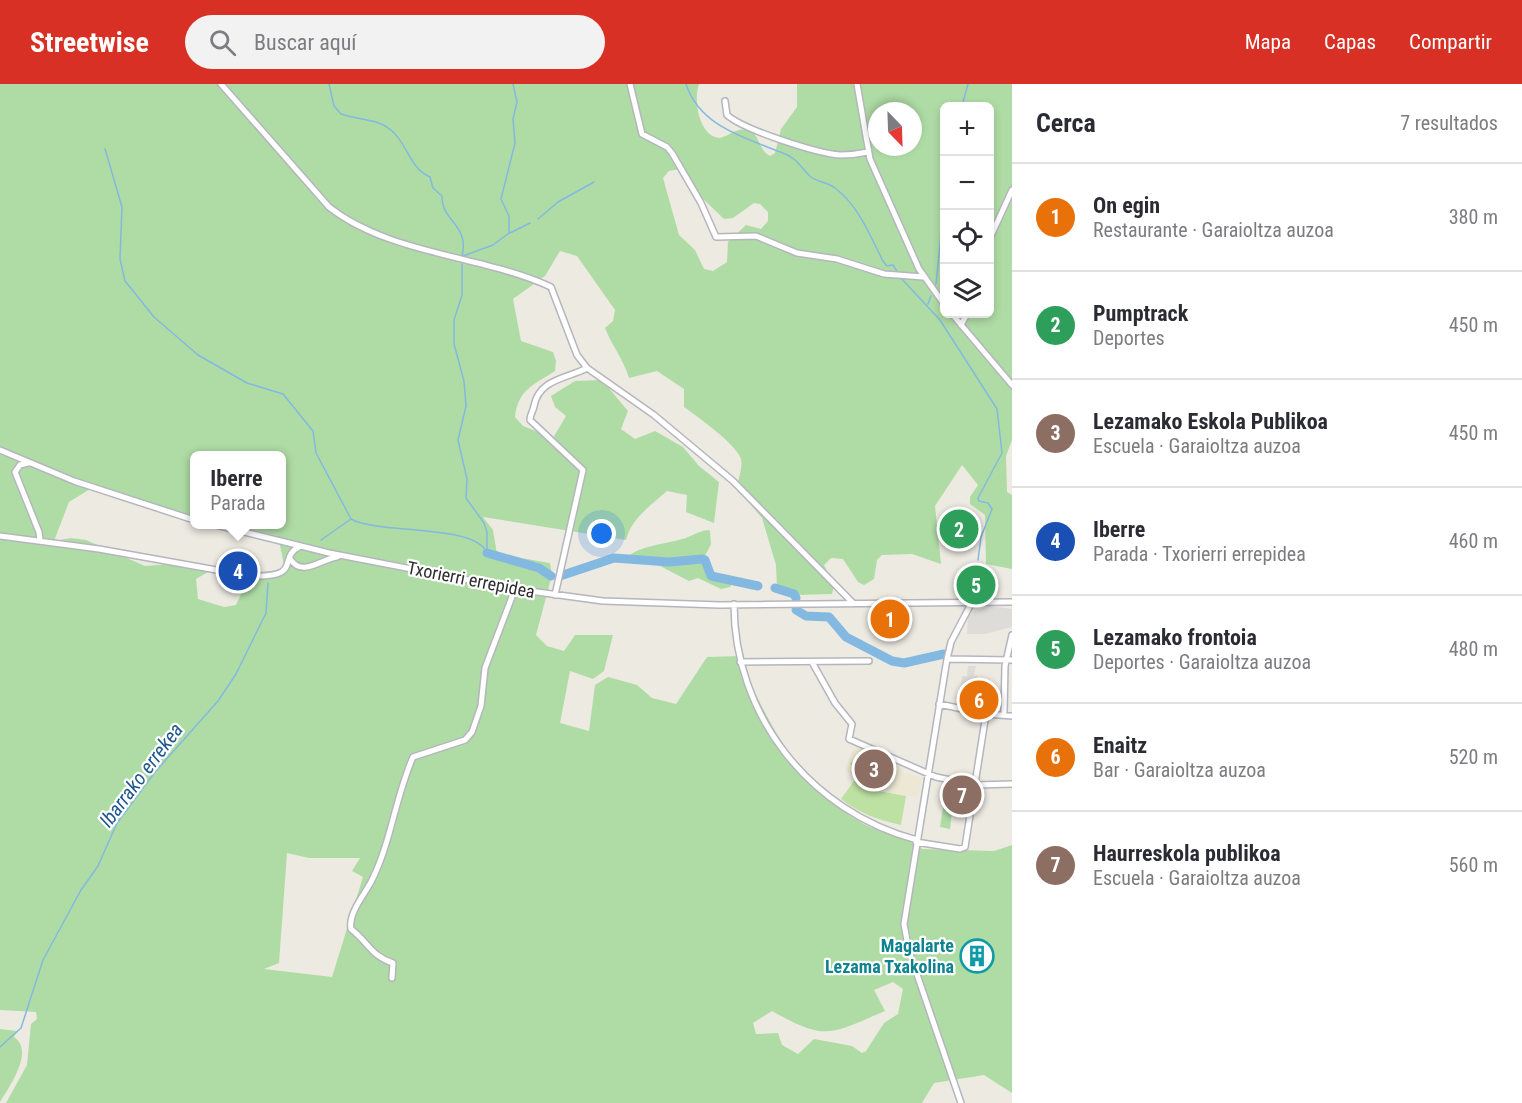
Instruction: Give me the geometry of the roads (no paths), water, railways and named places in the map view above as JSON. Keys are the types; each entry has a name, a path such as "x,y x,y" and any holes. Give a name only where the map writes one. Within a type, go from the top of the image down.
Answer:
{"street":[{"path":"221,84 329,207 345,219 377,233 551,287 577,355 586,368 654,415 733,481 853,603"},
{"path":"630,84 642,134 667,147 672,153 701,203 716,237 756,236 797,253 837,259 898,276 923,277"},
{"path":"725,101 727,115 751,129 831,154 853,155 868,152 857,84"},
{"path":"870,156 923,277 940,298"},
{"path":"994,229 1012,190"},
{"path":"955,318 1012,385"},
{"path":"961,325 965,318"},
{"path":"555,596 583,470 530,420 530,416 534,400 549,383 586,368"},
{"path":"0,450 28,463 119,497 190,518"},
{"path":"28,463 20,465 15,472 39,532 40,540"},
{"name":"Txorierri errepidea","path":"228,529 303,546 315,551 515,589 555,596 629,603 1012,602"},
{"path":"0,536 40,540 227,573 269,577 283,573 295,549 303,546"},
{"path":"279,542 294,565 302,568 344,555"},
{"path":"315,551 319,555 318,562"},
{"path":"392,978 393,963 374,955 367,944 351,929 352,918 382,855 400,792 413,758 465,740 477,721 485,668 515,589"},
{"path":"961,1103 905,933 927,774 947,659 951,642 972,602"},
{"path":"734,604 740,662 763,721 787,757 803,775 852,813 876,826 917,841 964,849 987,714"},
{"path":"1004,712 1005,666 1010,660 1012,635"},
{"path":"947,659 1010,660"},
{"path":"740,662 869,662"},
{"path":"812,662 835,703 852,724 849,739 927,774 975,785 1012,784"},
{"path":"939,704 987,714 1012,716"}],"waterway":[{"path":"329,84 334,106 341,114 373,121 391,130 417,168 430,177 433,188 442,196 446,212 462,237 462,256"},
{"path":"463,256 493,245 509,233 509,216 501,199 515,143 513,119 517,102 513,84"},
{"path":"686,84 693,99 713,121 740,136 788,155 811,177 832,186 843,195 863,222 883,261 887,266 893,265 898,273"},
{"path":"963,102 968,84"},
{"path":"105,149 122,207 120,259 125,281 154,317 198,355 247,383 283,394 313,431 316,453 351,519"},
{"path":"538,219 558,202 594,182"},
{"path":"936,284 943,210"},
{"path":"510,233 530,223"},
{"path":"462,264 462,295 454,320 454,344 464,381 466,406 458,440 467,479 466,498 484,523 487,532 487,553"},
{"path":"900,277 940,320 997,409 1002,453 978,498 979,501 988,503 992,509 981,537 978,560"},
{"path":"928,304 931,296"},
{"name":"Ibarrako errekea","path":"321,540 351,519 381,527 463,537 477,542 486,551"},
{"path":"487,553 539,568 551,576"},
{"path":"560,576 614,558 669,562 702,559 705,560 711,576 758,586"},
{"name":"Ibarrako errekea","path":"0,1047 21,1028 43,960 81,890 98,866 117,823 155,772 218,701 236,674 266,613 268,583"},
{"path":"775,588 794,594 796,598"},
{"path":"796,610 806,616 829,617 846,637 892,661 904,663 944,654"}],"place":[{"name":"Pumptrack","path":"959,529"},
{"name":"Iberre","path":"238,571"},
{"name":"Lezamako frontoia","path":"976,585"},
{"name":"On egin","path":"890,619"},
{"name":"Enaitz","path":"979,700"},
{"name":"Lezamako Eskola Publikoa","path":"874,769"},
{"name":"Haurreskola publikoa","path":"962,795"},
{"name":"Magalarte Lezama Txakolina","path":"977,956"}]}
